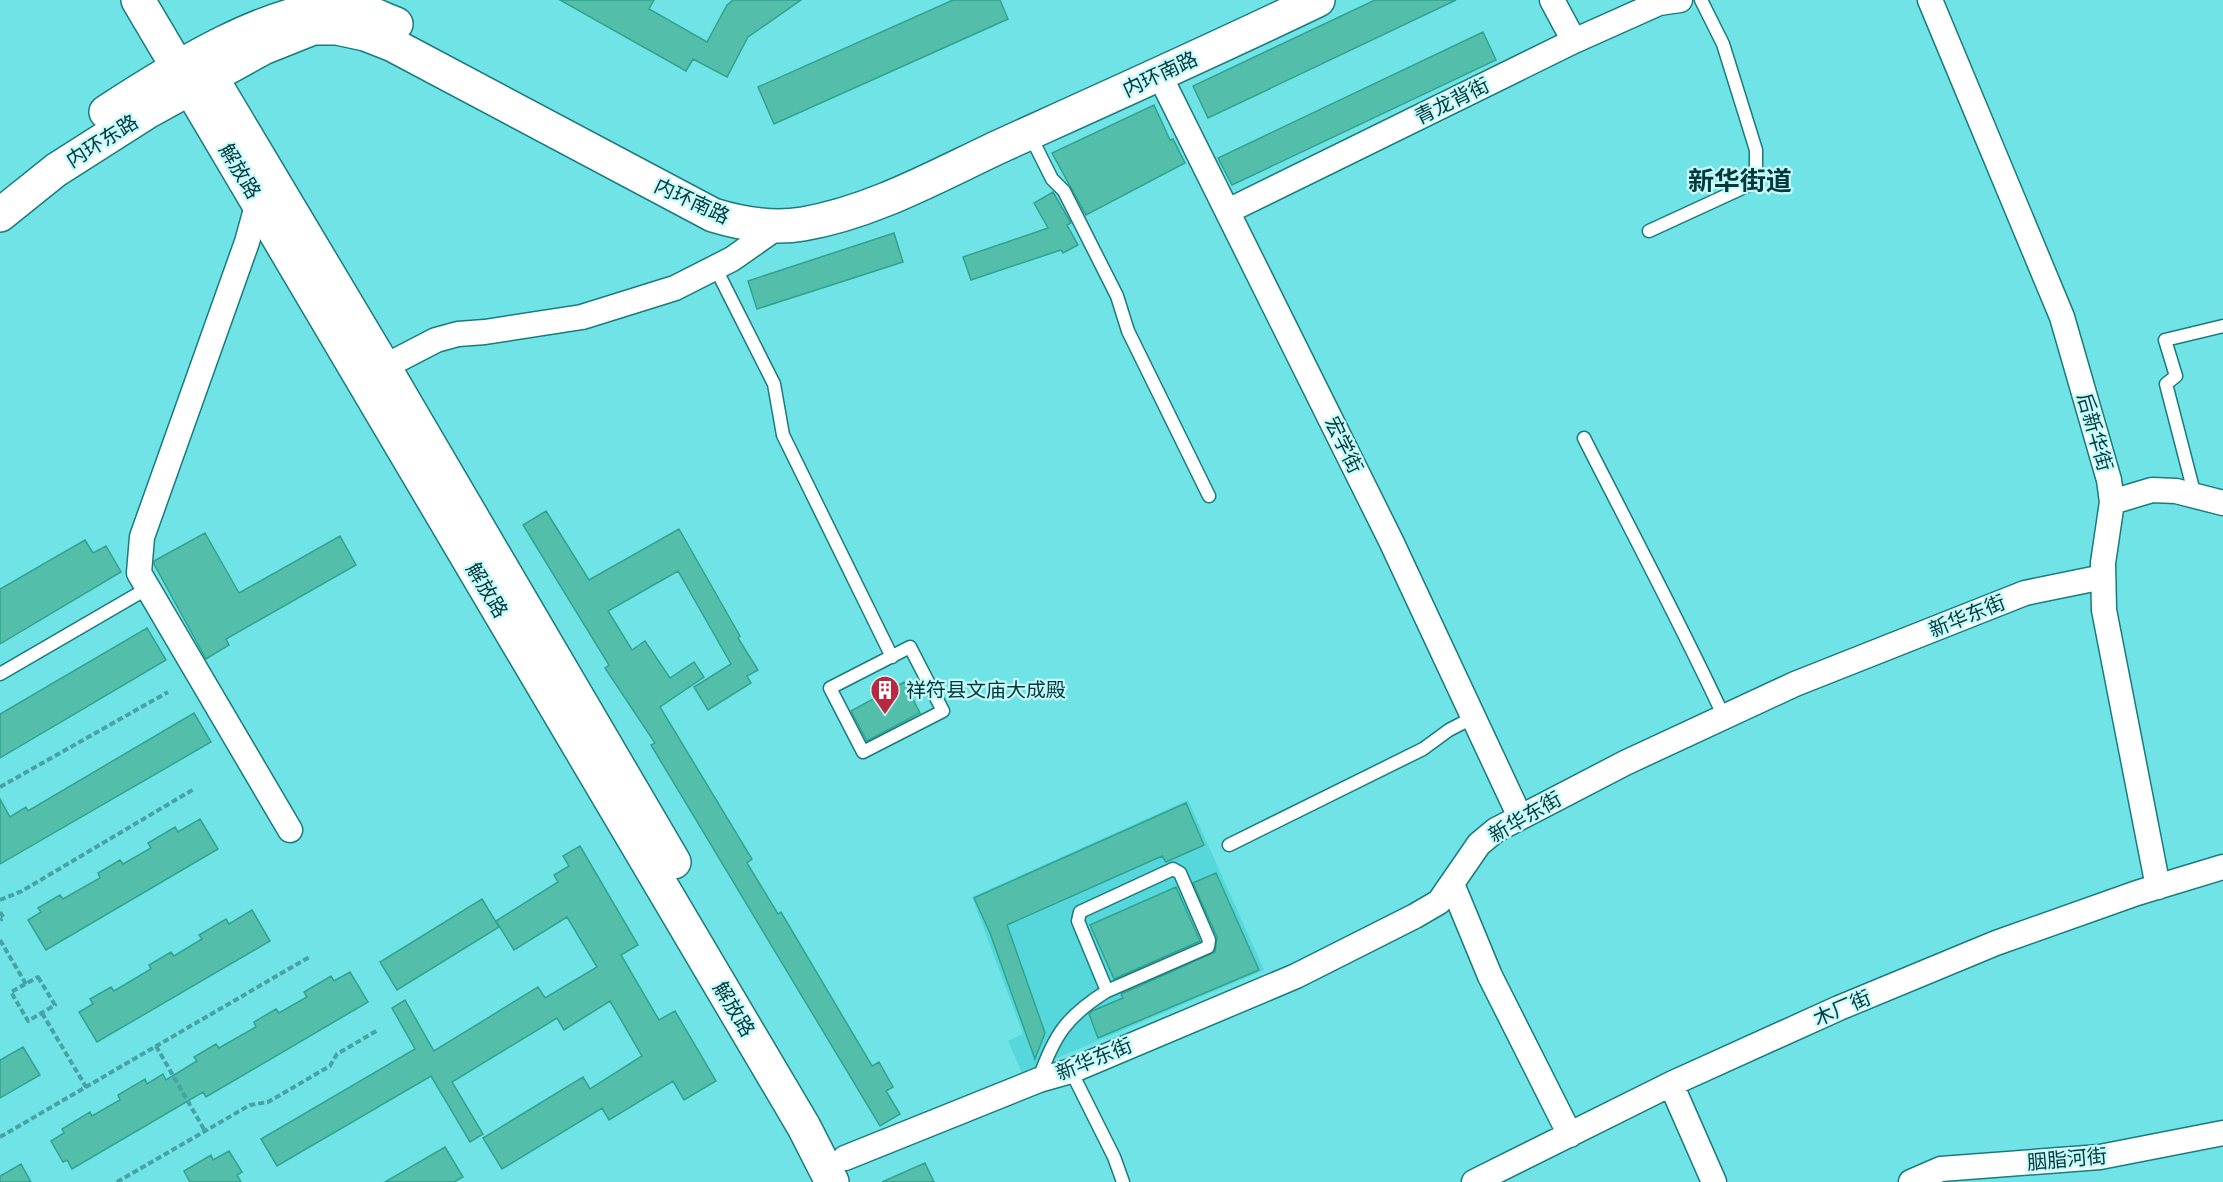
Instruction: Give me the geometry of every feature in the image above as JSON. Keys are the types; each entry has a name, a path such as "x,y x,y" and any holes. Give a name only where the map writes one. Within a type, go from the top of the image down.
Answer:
{"street":[{"name":"解放路","path":"138,0 194,71 384,367 826,1121 844,1174"},
{"name":"解放路","path":"165,0 194,71 258,202 798,1117 844,1174"},
{"name":"内环南路","path":"194,71 284,13 321,6 352,4 405,28 688,181 728,199 763,206 832,200 865,189 1266,0"},
{"name":"内环南路","path":"194,71 313,28 336,28 365,34 393,45 713,215 753,224 779,226 801,224 851,212 1160,75 1318,0"},
{"path":"1552,0 1574,41"},
{"name":"青龙背街","path":"1228,211 1574,41 1659,3 1680,0"},
{"name":"后新华街","path":"1930,0 2062,316 2109,480 2112,502 2103,577 2104,610 2157,887"},
{"name":"内环东路","path":"0,187 45,152 194,71"},
{"name":"内环东路","path":"0,215 56,170 194,71"},
{"name":"宏学街","path":"1160,75 1391,541 1520,817"},
{"path":"258,202 243,253 142,537 140,573 290,830"},
{"path":"384,367 436,340 458,334 582,317 675,288 716,269 779,226"},
{"path":"2112,502 2152,490 2195,495 2223,503"},
{"name":"新华东街","path":"844,1174 1039,1080 1071,1071 1296,976 1439,902 1479,844 1496,830 1625,763 1795,684 2025,593 2103,577"},
{"name":"木厂街","path":"1474,1182 1671,1084 1839,1008 1996,943 2157,887 2223,867"},
{"path":"1452,884 1490,976 1570,1135"},
{"path":"1671,1084 1714,1182"},
{"name":"胭脂河街","path":"1911,1182 1941,1169 2100,1157 2223,1133"}],"lane":[{"path":"1649,231 1749,185 1756,175 1756,150 1723,44 1701,0"},
{"path":"1029,133 1052,179 1064,191 1117,296 1128,331 1209,496"},
{"path":"716,269 774,384 783,435 891,657"},
{"path":"2195,495 2166,384 2176,376 2165,340 2223,326"},
{"path":"1584,438 1659,586 1680,621 1724,717"},
{"path":"0,674 148,588"},
{"path":"910,647 943,711 863,752 830,688 891,657 910,647"},
{"path":"1229,845 1423,750 1449,730 1474,717"},
{"path":"1039,1080 1056,1035 1084,1005 1107,991 1208,947 1209,940 1180,873 1173,869 1080,912 1078,921 1107,991"},
{"path":"1071,1071 1114,1157 1123,1182"}],"path":[{"path":"0,787 168,692"},
{"path":"0,900 22,891 194,789"},
{"path":"0,912 4,918 0,920"},
{"path":"0,940 26,984"},
{"path":"0,1137 311,956"},
{"path":"38,977 55,1005 28,1021 11,992 26,984 38,977"},
{"path":"42,1012 86,1087"},
{"path":"117,1182 250,1105 268,1102 330,1066 337,1054 378,1030"},
{"path":"156,1046 205,1131"}],"shaded area":[{"path":"1188,800 1264,970 1022,1073 1008,1041 1023,1034 972,897"}],"building":[{"path":"560,0 654,0 649,9 707,42 727,5 733,0 801,0 748,37 727,77 693,59 686,71"},
{"path":"953,0 1000,0 1008,19 774,124 758,87"},
{"path":"1375,0 1456,0 1208,118 1193,86"},
{"path":"1483,32 1496,60 1232,185 1218,158"},
{"path":"1154,105 1170,140 1173,139 1185,163 1086,215 1052,153"},
{"path":"1053,192 1071,223 1067,225 1078,245 1063,253 1061,250 971,280 963,257 1048,228 1034,203"},
{"path":"894,233 903,262 757,309 748,281"},
{"path":"546,511 589,580 679,529 740,636 738,638 758,670 747,676 751,683 708,710 694,687 731,664 678,571 608,611 632,650 645,641 670,678 694,662 704,677 660,707 752,859 747,863 778,914 781,912 872,1066 879,1062 893,1087 886,1091 900,1114 880,1126 651,745 655,743 605,668 609,665 523,525"},
{"path":"205,533 239,593 340,536 356,565 226,639 229,645 206,659 154,564 154,561"},
{"path":"85,540 93,553 106,546 121,572 0,644 0,589"},
{"path":"147,628 166,660 0,758 0,714"},
{"name":"祥符县文庙大成殿","path":"904,682 920,713 867,741 851,711"},
{"path":"194,713 211,742 0,864 0,799 10,817 26,807 28,811"},
{"path":"1186,803 1204,845 1166,862 1162,856 1007,925 1045,1033 1035,1059 990,933 974,898"},
{"path":"200,819 218,849 46,950 28,920 41,912 38,908 60,895 63,899 100,878 98,873 120,860 123,864 151,848 148,843 175,827 178,832"},
{"path":"580,846 638,945 621,955 659,1020 675,1011 716,1081 684,1100 673,1081 609,1120 602,1108 502,1169 483,1138 583,1077 590,1089 642,1056 610,1001 564,1030 557,1018 452,1082 483,1134 470,1142 431,1076 277,1166 261,1139 415,1049 392,1008 405,1000 434,1051 538,987 545,998 597,967 567,917 514,950 496,921 558,882 554,875 569,866 563,856"},
{"path":"1216,873 1259,970 1098,1038 1089,1014 1092,1011 1123,998 1121,994 1215,952 1217,937 1193,883"},
{"path":"1176,887 1200,941 1114,979 1090,925"},
{"path":"482,899 499,927 397,990 380,962"},
{"path":"252,910 270,941 97,1042 79,1012 93,1004 90,999 111,987 114,991 151,969 149,965 171,952 174,956 202,939 199,935 226,919 229,924"},
{"path":"350,972 368,1002 206,1097 203,1092 72,1169 67,1160 63,1162 51,1141 64,1133 62,1129 90,1112 92,1116 120,1100 118,1095 145,1079 147,1084 163,1074 166,1080 197,1061 194,1057 216,1044 219,1048 256,1027 254,1022 276,1009 279,1013 307,997 304,992 331,976 334,981"},
{"path":"23,1047 40,1075 0,1098 0,1060"},
{"path":"445,1147 463,1177 454,1182 385,1182"},
{"path":"229,1151 242,1172 237,1175 241,1182 190,1182 184,1171 211,1155 213,1160"},
{"path":"925,1163 934,1182 882,1182"},
{"path":"21,1164 31,1182 0,1182 0,1176"}],"place":[{"name":"祥符县文庙大成殿","path":"885,716"}],"district":[{"name":"新华街道","path":"1740,181"}]}
